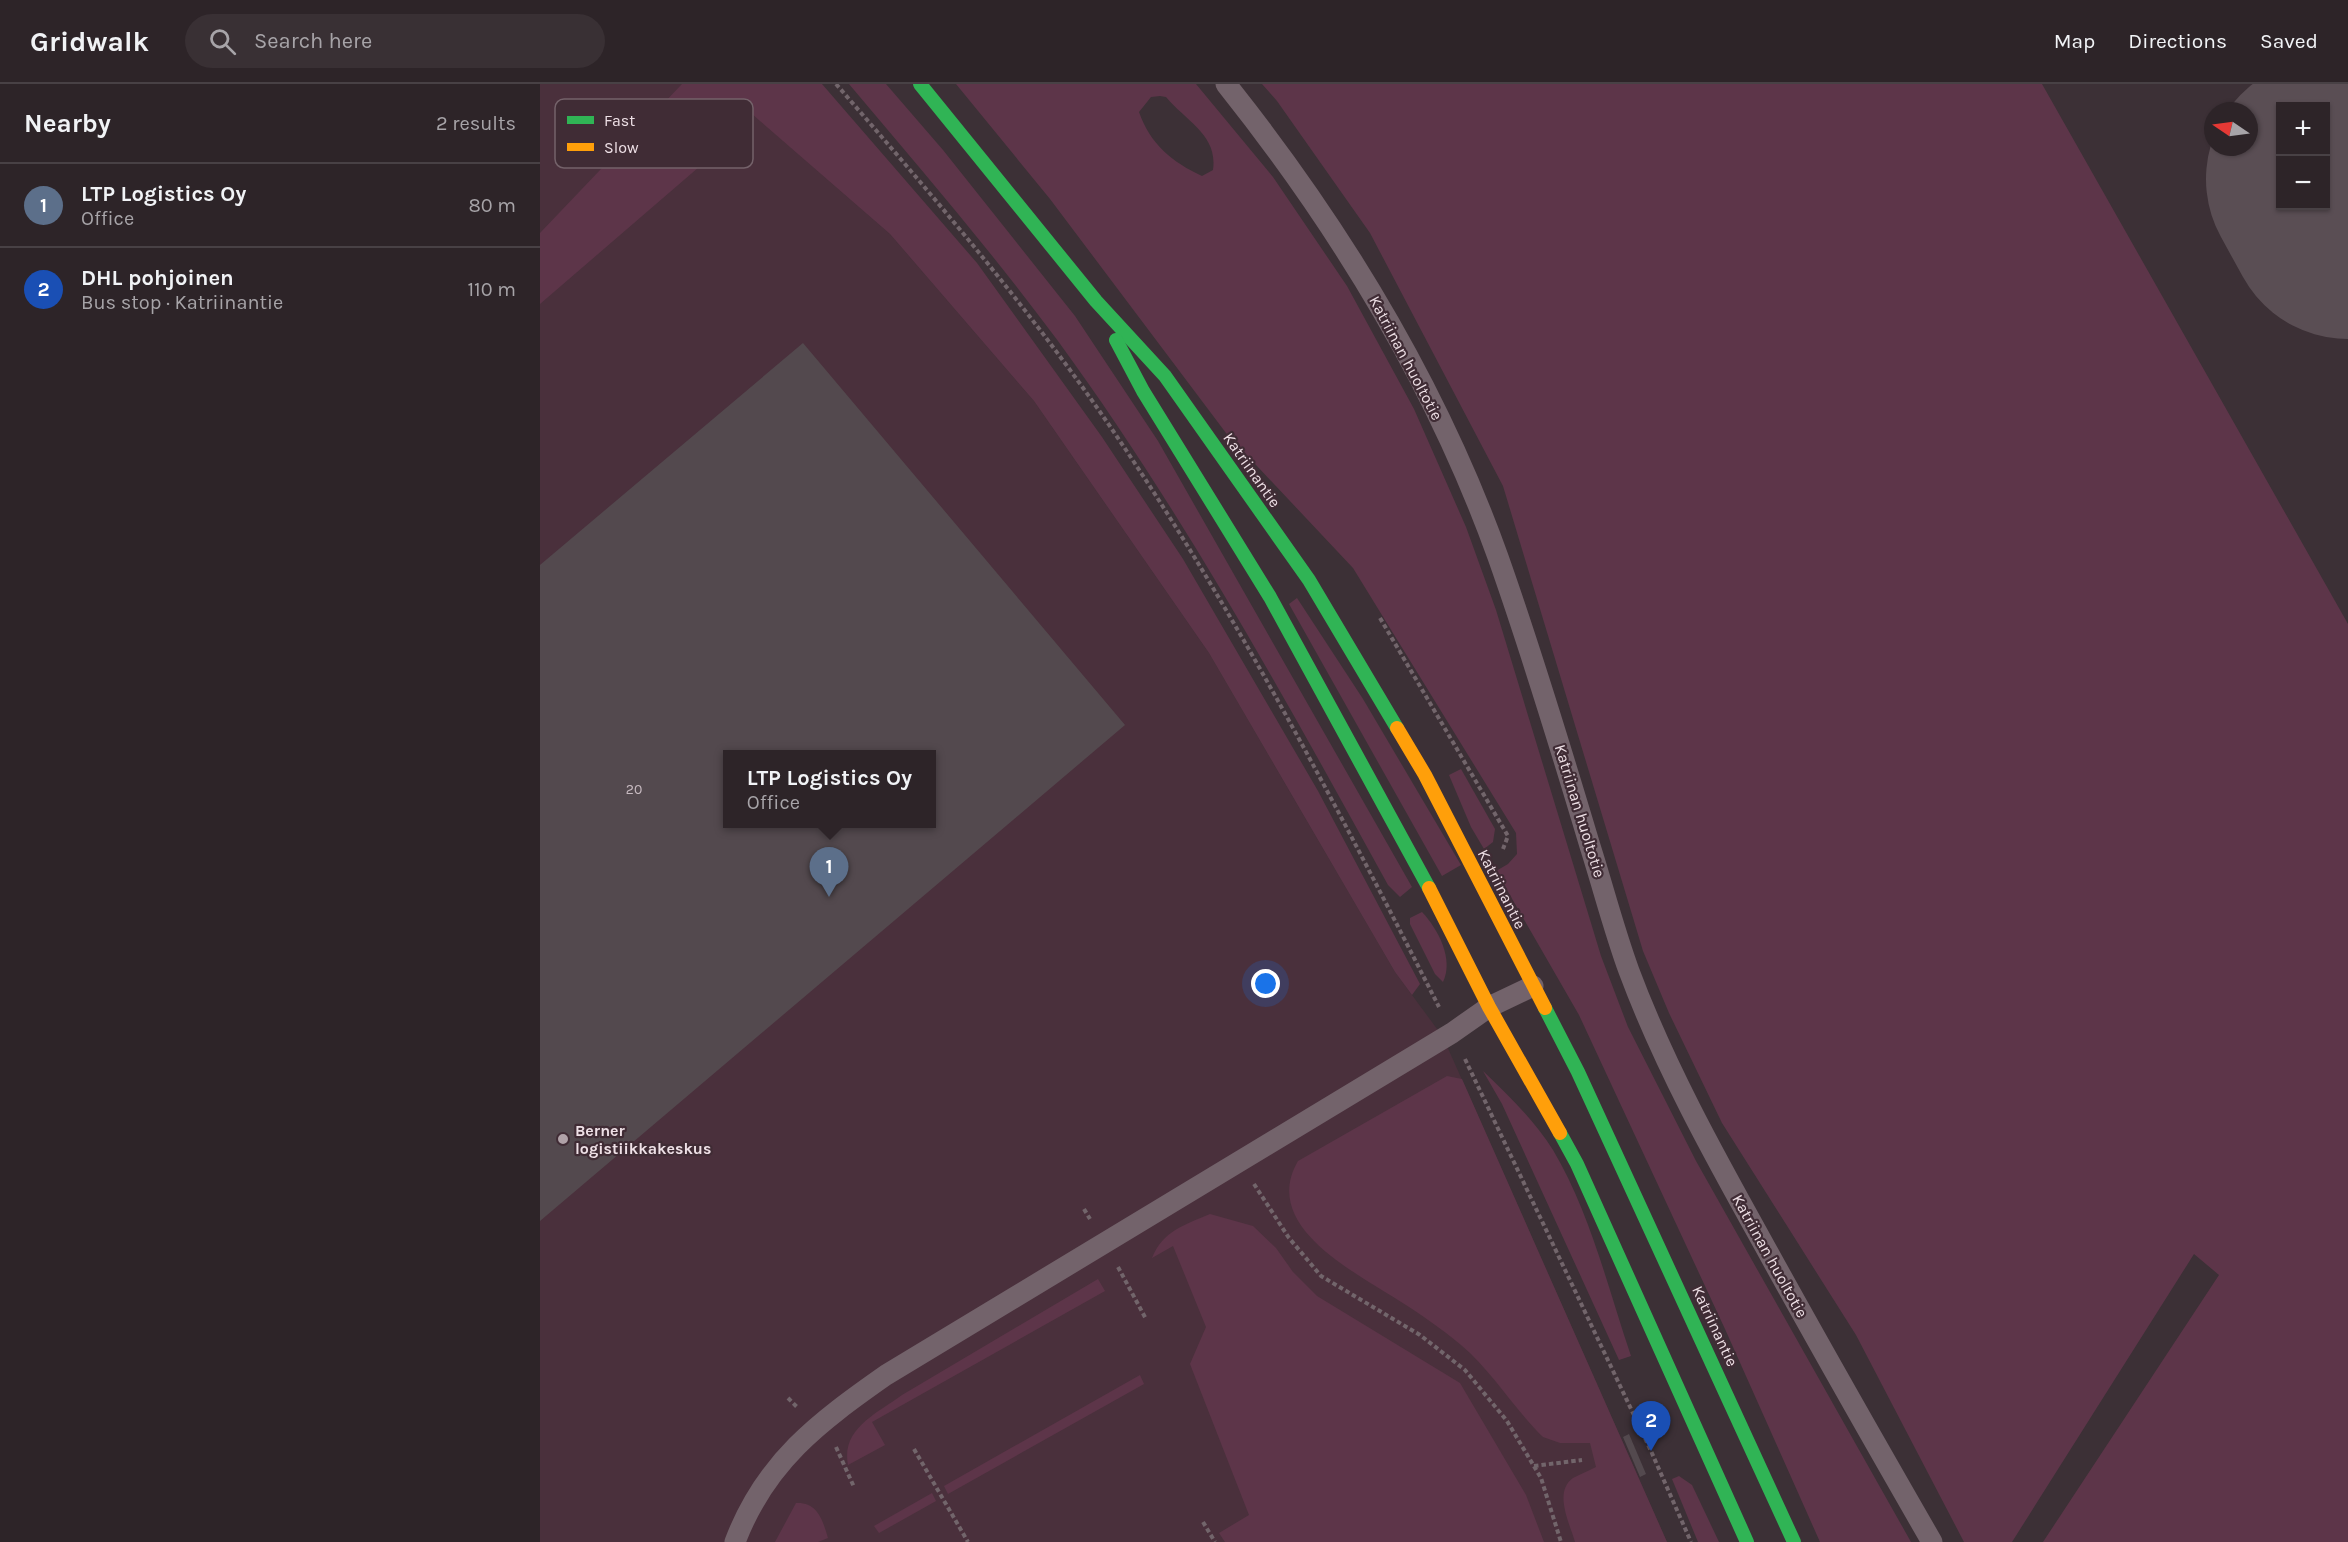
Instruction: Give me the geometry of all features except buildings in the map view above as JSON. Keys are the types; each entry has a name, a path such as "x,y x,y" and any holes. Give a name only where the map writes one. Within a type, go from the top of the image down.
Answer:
{"main road":[{"name":"Katriinantie","path":"920,84 1096,301 1165,376 1309,580 1425,775 1588,1094 1794,1542"},
{"name":"Katriinantie","path":"1096,301 1143,391 1275,608 1433,894 1489,1007 1577,1164 1747,1542"}],"lane":[{"name":"Katriinan huoltotie","path":"1226,84 1286,159 1343,244 1396,332 1445,432 1474,496 1507,584 1629,971 1638,993 1675,1077 1728,1179 1932,1542"},
{"path":"735,1542 747,1511 794,1445 840,1407 886,1375 1452,1033 1489,1007 1533,986"}],"path":[{"path":"836,84 952,218 1097,408 1174,526 1259,671 1392,914 1452,1033 1651,1450 1691,1542"},
{"path":"1239,1161 1289,1238 1321,1276 1420,1335 1465,1370 1507,1421 1541,1478 1561,1542"},
{"path":"914,1449 968,1542"},
{"path":"1534,1466 1581,1460"},
{"path":"1203,1522 1215,1542"}],"shaded area":[{"path":"540,84 718,84 735,99 555,99 555,168 753,168 753,115 890,234 1034,401 1209,653 1395,972 1443,1037 1667,1542 540,1542"},
{"path":"682,84 822,84 977,263 1102,437 1183,559 1318,791 1420,984 1412,995 1395,972 1209,653 1034,401 890,234 753,115 753,99 668,99"},
{"path":"849,84 886,84 943,150 1075,316 1158,441 1412,887 1400,897 1388,885 1232,608 1148,472 1104,406 1007,275"},
{"path":"956,84 1196,84 1273,177 1347,286 1414,409 1466,527 1496,610 1601,956 1628,1027 1696,1161 1911,1542 1820,1542 1725,1329 1579,1015 1496,871 1508,864 1517,854 1516,833 1353,568 1226,433 1050,199","holes":["1151,97 1166,97 1206,138 1211,147 1213,170 1202,176 1191,171 1163,151 1149,134 1139,112"]},
{"path":"1262,84 2042,84 2348,624 2348,1542 2043,1542 2219,1275 2194,1254 2012,1542 1964,1542 1856,1335 1722,1123 1669,1013 1643,951 1503,486 1370,233 1277,101"},
{"path":"602,168 698,168 540,304 540,233"},
{"path":"1297,598 1363,699 1461,865 1442,876 1289,604"},
{"path":"1461,769 1495,829 1493,842 1484,849 1471,827 1449,775"},
{"path":"1422,912 1434,927 1443,945 1447,964 1443,982 1435,974 1410,924 1410,918"},
{"path":"1483,1071 1538,1128 1566,1174 1588,1224 1631,1356 1619,1360 1502,1104"},
{"path":"1447,1076 1462,1079 1667,1542 1575,1542 1567,1518 1564,1491 1573,1478 1596,1467 1590,1443 1560,1443 1543,1437 1472,1355 1430,1321 1337,1261 1302,1226 1292,1206 1290,1184 1298,1161"},
{"path":"1210,1214 1253,1226 1276,1248 1293,1272 1317,1296 1460,1383 1526,1495 1544,1542 1225,1542 1219,1533 1249,1515 1190,1364 1206,1327 1173,1246 1152,1258 1168,1235"},
{"path":"1098,1279 1105,1291 872,1422 885,1445 848,1465 847,1452 850,1442 855,1432 872,1416 902,1395"},
{"path":"1140,1375 1144,1384 948,1494 944,1486"},
{"path":"1679,1476 1692,1485 1719,1542 1698,1542 1672,1479"},
{"path":"932,1493 936,1501 879,1533 874,1526"},
{"path":"796,1503 814,1509 821,1519 828,1538 818,1542 775,1542"}],"runway":[{"path":"2330,186 2348,219"}],"traffic: fast":[{"path":"920,84 1096,301 1165,376 1309,580 1397,728"},
{"path":"1116,340 1143,391 1270,597 1429,888"},
{"path":"1545,1008 1578,1072 1794,1542"},
{"path":"1560,1133 1577,1164 1747,1542"}],"traffic: slow":[{"path":"1397,728 1425,775 1545,1008"},
{"path":"1429,888 1489,1007 1560,1133"}],"place":[{"name":"LTP Logistics Oy","path":"829,897"},
{"name":"Berner logistiikkakeskus","path":"563,1139"},
{"name":"DHL pohjoinen","path":"1651,1451"}]}
